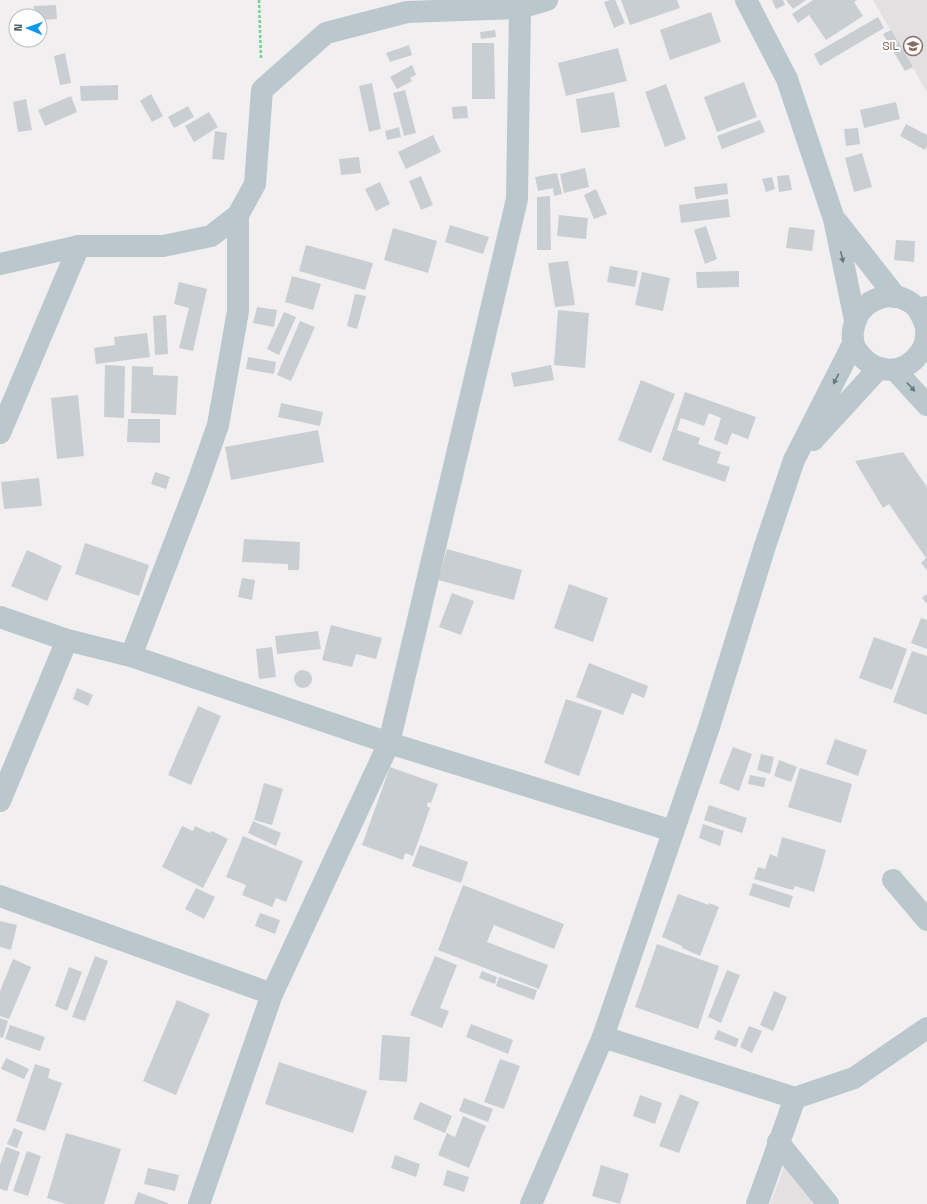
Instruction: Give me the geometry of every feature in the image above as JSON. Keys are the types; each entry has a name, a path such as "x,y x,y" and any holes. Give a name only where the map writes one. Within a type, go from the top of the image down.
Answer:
{"street":[{"path":"0,264 79,246 163,246 211,236 238,215 255,184 262,90 326,33 407,12 520,8 547,0"},
{"path":"531,1204 603,1037 709,727 765,546 794,460 853,344 855,320 834,219 787,79 746,0"},
{"path":"199,1204 272,994 389,743 517,199 520,8"},
{"path":"131,656 198,482 218,425 238,311 238,215"},
{"path":"834,219 896,297"},
{"path":"0,433 79,246"},
{"path":"853,344 859,354 874,367 887,369 905,367 924,353 926,330 922,308 896,297 883,297 871,301 862,309 855,320"},
{"path":"887,369 927,405"},
{"path":"794,460 887,369"},
{"path":"0,617 67,640 131,656 389,743 673,831"},
{"path":"0,801 67,640"},
{"path":"893,880 927,920"},
{"path":"0,896 272,994"},
{"path":"603,1037 795,1098 854,1078 927,1028"},
{"path":"757,1204 795,1098"},
{"path":"778,1142 822,1201"}],"path":[{"path":"259,0 262,90"}],"shaded area":[{"name":"SIL","path":"873,0 927,0 927,92"},
{"path":"784,1167 813,1204 770,1204"}],"building":[{"path":"615,0 625,23 614,28 604,2"},
{"path":"621,0 677,0 680,8 630,25"},
{"path":"772,0 783,0 785,5 776,9"},
{"path":"786,0 806,0 793,9"},
{"path":"813,0 857,0 854,2 863,16 826,40 809,15 798,23 792,14"},
{"path":"56,5 57,19 48,20 48,8 34,8 34,6"},
{"path":"711,12 721,42 670,60 660,30"},
{"path":"878,17 884,28 820,66 814,54"},
{"path":"495,30 496,37 481,39 480,32"},
{"path":"891,30 913,67 905,71 883,34"},
{"path":"472,43 494,43 495,99 472,99"},
{"path":"409,45 412,55 390,62 386,53"},
{"path":"618,48 627,81 566,96 558,63"},
{"path":"65,53 71,83 60,85 54,56"},
{"path":"412,65 416,75 410,78 412,81 397,89 390,77"},
{"path":"744,82 757,117 717,132 704,97"},
{"path":"372,83 381,129 369,132 359,86"},
{"path":"666,84 686,139 665,147 645,92"},
{"path":"118,85 118,100 81,101 80,86"},
{"path":"405,90 416,133 404,136 393,93"},
{"path":"614,92 620,127 581,133 576,99"},
{"path":"151,94 163,116 152,122 140,101"},
{"path":"71,96 77,112 45,126 38,110"},
{"path":"26,99 32,130 18,132 13,102"},
{"path":"896,102 900,119 864,128 860,110"},
{"path":"188,106 194,117 174,128 168,117"},
{"path":"467,106 468,118 453,119 452,107"},
{"path":"209,112 218,127 194,142 185,126"},
{"path":"760,120 765,132 722,149 717,136"},
{"path":"906,124 927,135 927,146 925,150 900,136"},
{"path":"399,127 401,137 387,140 385,131"},
{"path":"858,128 860,144 846,146 844,129"},
{"path":"215,131 227,133 224,160 212,159"},
{"path":"433,135 441,152 406,169 398,152"},
{"path":"862,153 872,187 854,192 845,158"},
{"path":"359,157 361,173 341,175 339,159"},
{"path":"585,168 589,187 564,193 560,174"},
{"path":"557,173 562,194 554,196 553,188 538,191 535,177"},
{"path":"789,175 792,190 779,192 777,176"},
{"path":"421,176 433,205 421,210 409,181"},
{"path":"772,177 775,189 766,192 762,179"},
{"path":"380,182 390,204 376,211 365,189"},
{"path":"727,183 728,194 696,199 694,187"},
{"path":"596,189 607,214 594,219 584,195"},
{"path":"550,196 551,250 537,250 537,197"},
{"path":"728,199 730,217 681,223 679,205"},
{"path":"559,215 588,218 586,239 557,236"},
{"path":"450,225 489,237 483,254 445,242"},
{"path":"706,226 717,259 705,264 694,230"},
{"path":"789,227 815,230 812,251 786,248"},
{"path":"393,228 437,241 428,273 384,260"},
{"path":"896,240 915,241 914,262 894,260"},
{"path":"306,245 373,263 365,290 299,271"},
{"path":"568,261 575,305 555,307 548,263"},
{"path":"610,266 638,271 635,287 607,282"},
{"path":"739,271 739,287 697,288 696,272"},
{"path":"642,272 670,278 663,311 635,305"},
{"path":"292,276 321,284 313,310 285,302"},
{"path":"179,282 207,289 193,351 179,348 189,308 174,304"},
{"path":"355,294 366,296 357,329 347,326"},
{"path":"257,307 277,310 274,327 253,323"},
{"path":"558,310 589,313 585,368 554,365"},
{"path":"284,312 296,317 279,355 267,349"},
{"path":"166,315 168,354 155,355 153,316"},
{"path":"300,321 315,327 291,381 277,375"},
{"path":"147,333 150,357 96,364 94,348 115,345 114,337"},
{"path":"248,357 276,362 274,374 246,369"},
{"path":"105,365 125,366 124,418 104,417"},
{"path":"551,365 554,380 514,387 511,373"},
{"path":"132,366 153,367 153,375 178,376 176,415 131,413"},
{"path":"641,380 675,394 651,453 618,440"},
{"path":"685,392 756,417 748,439 732,433 727,445 714,440 721,418 709,413 704,426 681,418 677,430 700,438 698,444 721,452 717,463 730,467 725,482 662,460"},
{"path":"78,395 84,456 57,459 51,398"},
{"path":"281,403 323,412 320,426 278,417"},
{"path":"128,419 160,419 160,443 127,442"},
{"path":"318,430 324,462 231,480 225,447"},
{"path":"903,452 927,487 927,570 921,563 926,558 889,504 883,508 855,461"},
{"path":"155,472 170,477 166,489 151,484"},
{"path":"39,478 42,506 4,509 1,482"},
{"path":"244,539 300,542 299,570 288,570 288,564 242,562"},
{"path":"85,543 149,565 139,596 75,574"},
{"path":"447,549 522,570 514,600 438,580"},
{"path":"27,550 62,566 47,601 11,586"},
{"path":"242,578 255,580 252,600 238,597"},
{"path":"569,584 608,598 593,642 554,628"},
{"path":"452,593 474,601 461,635 439,627"},
{"path":"927,594 927,604 922,598"},
{"path":"921,618 927,620 927,649 911,643"},
{"path":"331,625 382,638 376,659 356,654 352,667 322,660"},
{"path":"318,631 321,649 277,654 275,636"},
{"path":"874,637 907,649 892,690 859,678"},
{"path":"272,647 276,677 259,679 256,649"},
{"path":"912,651 927,656 927,715 893,702"},
{"path":"589,663 648,686 644,698 632,693 623,715 576,697"},
{"path":"303,670 309,673 312,679 309,685 303,688 297,685 294,679 297,673"},
{"path":"77,688 93,695 88,706 73,699"},
{"path":"566,699 602,711 579,776 544,763"},
{"path":"198,706 221,716 191,785 168,775"},
{"path":"835,739 867,750 858,776 826,764"},
{"path":"733,747 752,754 739,791 719,783"},
{"path":"761,754 774,757 770,774 757,770"},
{"path":"779,760 797,767 791,782 774,776"},
{"path":"390,767 438,784 431,803 428,802 427,806 430,808 413,856 405,853 403,860 362,845"},
{"path":"800,768 852,784 841,823 788,807"},
{"path":"750,775 766,778 764,787 748,784"},
{"path":"264,783 283,789 272,825 254,820"},
{"path":"709,805 747,818 742,833 704,820"},
{"path":"253,821 281,833 276,846 248,833"},
{"path":"703,824 724,831 720,846 699,838"},
{"path":"182,826 193,831 195,826 210,833 212,831 228,839 203,888 162,867"},
{"path":"243,836 303,861 286,902 276,898 272,907 242,895 246,885 226,877"},
{"path":"782,837 826,850 814,892 795,886 793,890 754,879 758,867 765,869 770,854 777,857"},
{"path":"420,845 468,862 461,883 412,866"},
{"path":"753,883 793,896 789,908 749,895"},
{"path":"463,885 564,924 554,949 494,925 487,942 548,965 539,989 438,950"},
{"path":"196,888 215,897 204,919 185,909"},
{"path":"678,894 719,907 700,956 662,937"},
{"path":"260,913 280,920 275,934 255,926"},
{"path":"0,921 17,925 11,950 0,947"},
{"path":"657,944 719,966 698,1029 635,1007"},
{"path":"95,956 108,961 85,1021 72,1017"},
{"path":"435,956 457,965 440,1008 449,1011 442,1028 410,1015"},
{"path":"13,959 31,967 9,1019 0,1016 0,991"},
{"path":"69,967 82,972 67,1011 55,1006"},
{"path":"727,970 740,975 721,1023 708,1017"},
{"path":"482,971 497,977 495,984 479,978"},
{"path":"499,977 537,990 534,1000 496,986"},
{"path":"774,991 787,997 773,1031 760,1025"},
{"path":"177,1000 210,1014 176,1095 143,1081"},
{"path":"0,1018 8,1021 3,1038 0,1037"},
{"path":"471,1024 513,1040 508,1054 466,1037"},
{"path":"10,1025 45,1037 40,1051 5,1039"},
{"path":"749,1026 762,1031 752,1053 740,1047"},
{"path":"718,1030 739,1039 736,1047 714,1039"},
{"path":"382,1035 410,1037 407,1082 379,1080"},
{"path":"6,1058 29,1069 24,1079 1,1069"},
{"path":"500,1059 520,1066 504,1109 484,1102"},
{"path":"279,1062 367,1091 353,1133 265,1104"},
{"path":"35,1064 50,1069 48,1078 62,1083 45,1131 16,1121"},
{"path":"680,1094 699,1102 679,1153 659,1146"},
{"path":"640,1095 662,1103 655,1124 633,1116"},
{"path":"464,1098 493,1109 488,1122 459,1111"},
{"path":"420,1102 452,1116 445,1133 413,1119"},
{"path":"463,1116 486,1126 469,1168 438,1155 447,1133 455,1137"},
{"path":"14,1128 23,1132 17,1148 7,1144"},
{"path":"66,1133 121,1149 104,1204 66,1204 47,1198"},
{"path":"6,1147 20,1152 7,1191 0,1189 0,1165"},
{"path":"27,1151 41,1156 28,1196 13,1191"},
{"path":"395,1155 420,1164 416,1177 391,1168"},
{"path":"601,1165 629,1174 620,1204 592,1196"},
{"path":"148,1168 179,1175 175,1191 144,1184"},
{"path":"447,1170 469,1177 464,1192 443,1185"},
{"path":"138,1192 168,1203 168,1204 134,1204"}],"place":[{"name":"SIL","path":"913,46"}]}
